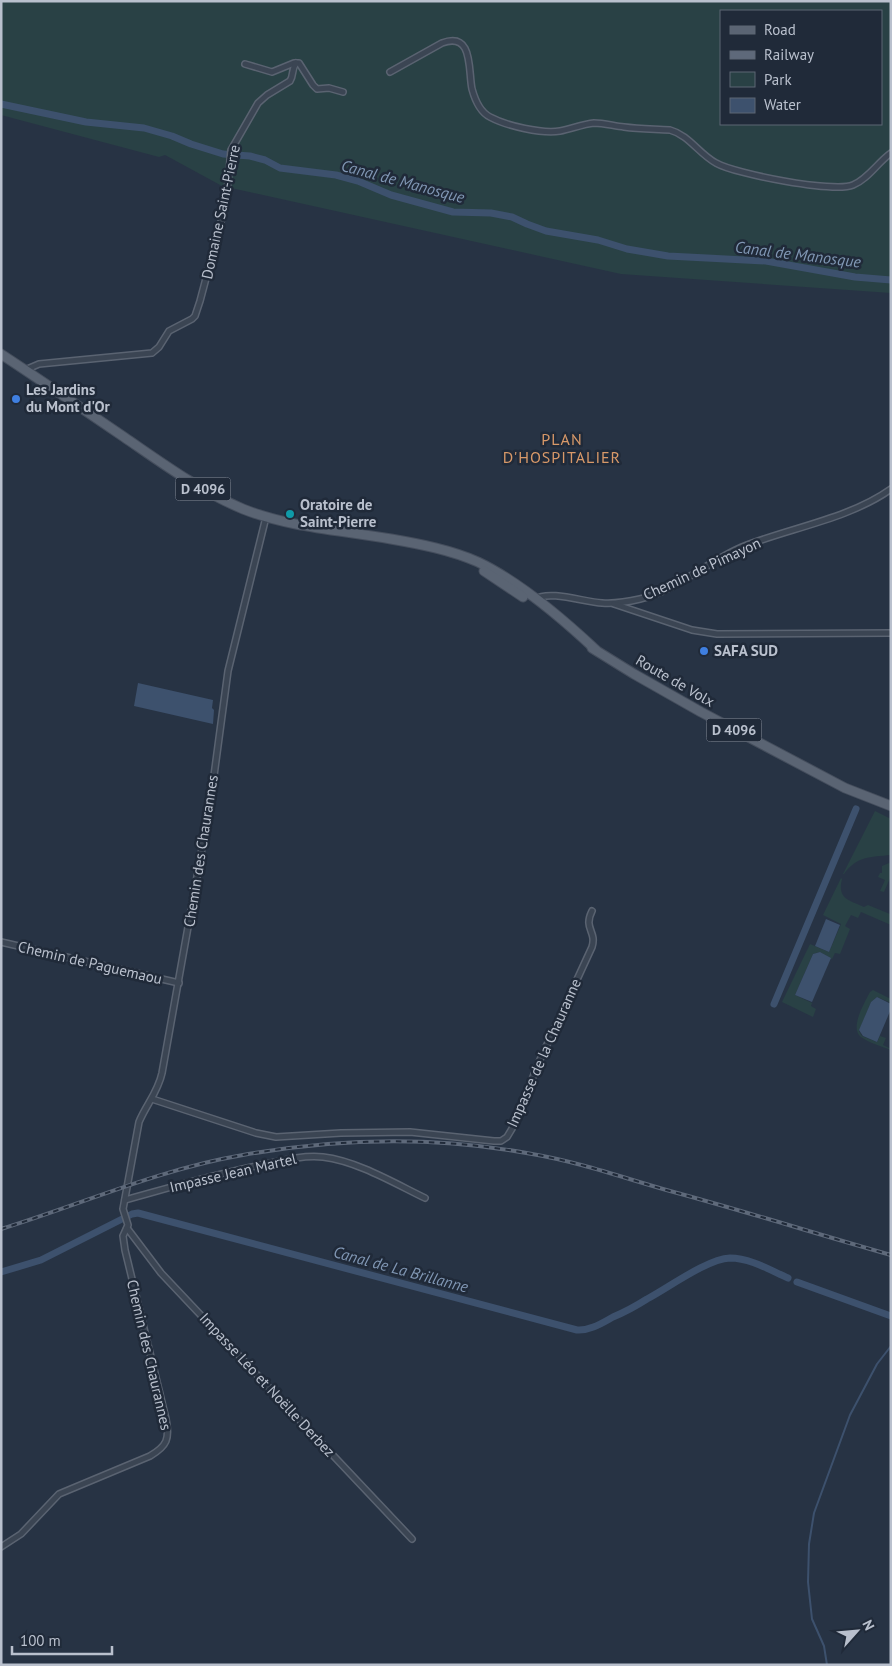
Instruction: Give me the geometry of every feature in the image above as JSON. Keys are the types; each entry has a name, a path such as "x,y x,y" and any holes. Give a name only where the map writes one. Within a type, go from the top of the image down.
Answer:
{"main road":[{"name":"Route de Volx","path":"1,354 191,482 218,497 266,517 318,529 396,540 457,554 480,563 500,574 535,599 596,650"},
{"name":"Route de Volx","path":"436,549 497,579 574,637 634,674 701,712 891,811"},
{"name":"Route de Volx","path":"875,801 891,806"}],"street":[{"path":"390,72 442,43 450,40 456,41 464,46 467,52 472,88 477,101 483,112 496,120 544,132 593,123 670,130 681,134 718,164 743,173 813,185 839,188 853,185 862,180 891,153"},
{"path":"245,64 272,72 296,63 300,65 317,89 329,88 343,92"},
{"name":"Domaine Saint-Pierre","path":"25,370 39,364 152,353 159,347 171,329 192,320 200,301 226,203 231,150 258,103 290,81 292,69 296,63"},
{"name":"Chemin de Pimayon","path":"535,599 551,596 614,604 641,598 664,590 737,549 862,506 891,489"},
{"name":"Chemin des Chaurannes","path":"1,1547 25,1531 59,1494 150,1456 162,1448 167,1440 166,1419 124,1250 123,1236 127,1228 125,1200 139,1122 161,1079 211,798 228,671 266,517"},
{"path":"497,579 505,581 530,599 535,599"},
{"path":"614,604 692,630 717,634 891,634"},
{"name":"Impasse de la Chauranne","path":"152,1099 256,1133 276,1137 341,1133 410,1132 502,1141 513,1127 539,1062 592,947 594,940 588,923 592,911"},
{"name":"Chemin de Paguemaou","path":"1,942 178,983"},
{"name":"Impasse Jean Martel","path":"125,1200 216,1174 279,1161 316,1157 331,1159 363,1169 425,1198"},
{"name":"Impasse Léo et Noëlle Derbez","path":"127,1228 161,1273 412,1539"}],"green space":[{"path":"1,1 891,1 891,293 621,274 222,186 165,155 159,157 1,115"},
{"path":"875,811 891,819 891,855 864,858 843,874"},
{"path":"891,864 891,876 884,892 880,891 885,880 878,877 882,873 882,866"},
{"path":"841,878 841,891 846,898 864,907 868,905 890,914 891,925 861,912 858,918 851,915 845,926 850,929 840,954 835,953 832,959 820,952 813,954 795,995 812,1003 811,1006 816,1009 813,1017 782,1002 810,944 829,952 841,924 823,915"},
{"path":"873,990 891,999 891,1003 877,997 871,1002 859,1031 862,1036 877,1042 880,1036 886,1038 883,1045 891,1050 868,1041 858,1033 857,1021 859,1015 870,992"}],"water":[{"path":"138,683 213,700 213,724 134,706"},
{"path":"826,919 840,925 829,952 815,946"},
{"path":"820,952 831,958 812,1002 795,995 813,954"},
{"path":"877,997 891,1004 891,1009 877,1042 863,1036 859,1030 871,1002"}],"waterway":[{"name":"Canal de Manosque","path":"1,104 86,122 144,128 223,154 250,156 265,160 280,168 336,175 358,181 391,195 453,212 491,213 512,217 546,231 598,240 627,249 668,256 766,261 855,277 891,280"},
{"path":"774,1004 856,809"},
{"name":"Canal de La Brillanne","path":"1,1272 41,1260 132,1214 138,1213 577,1330 591,1328 600,1324 710,1263 721,1260 730,1258 745,1260 788,1278"},
{"name":"Canal de La Brillanne","path":"797,1282 891,1316"},
{"path":"827,1665 824,1646 812,1619 808,1582 809,1544 814,1513 850,1415 877,1364 891,1346"}],"railway":[{"path":"1,1229 151,1178 212,1161 279,1149 315,1145 351,1142 424,1142 496,1148 567,1161 891,1255"}],"place":[{"name":"Les Jardins du Mont d'Or","path":"16,399"},
{"name":"Oratoire de Saint-Pierre","path":"290,514"},
{"name":"SAFA SUD","path":"704,651"}],"district":[{"name":"PLAN D'HOSPITALIER","path":"562,448"}]}
